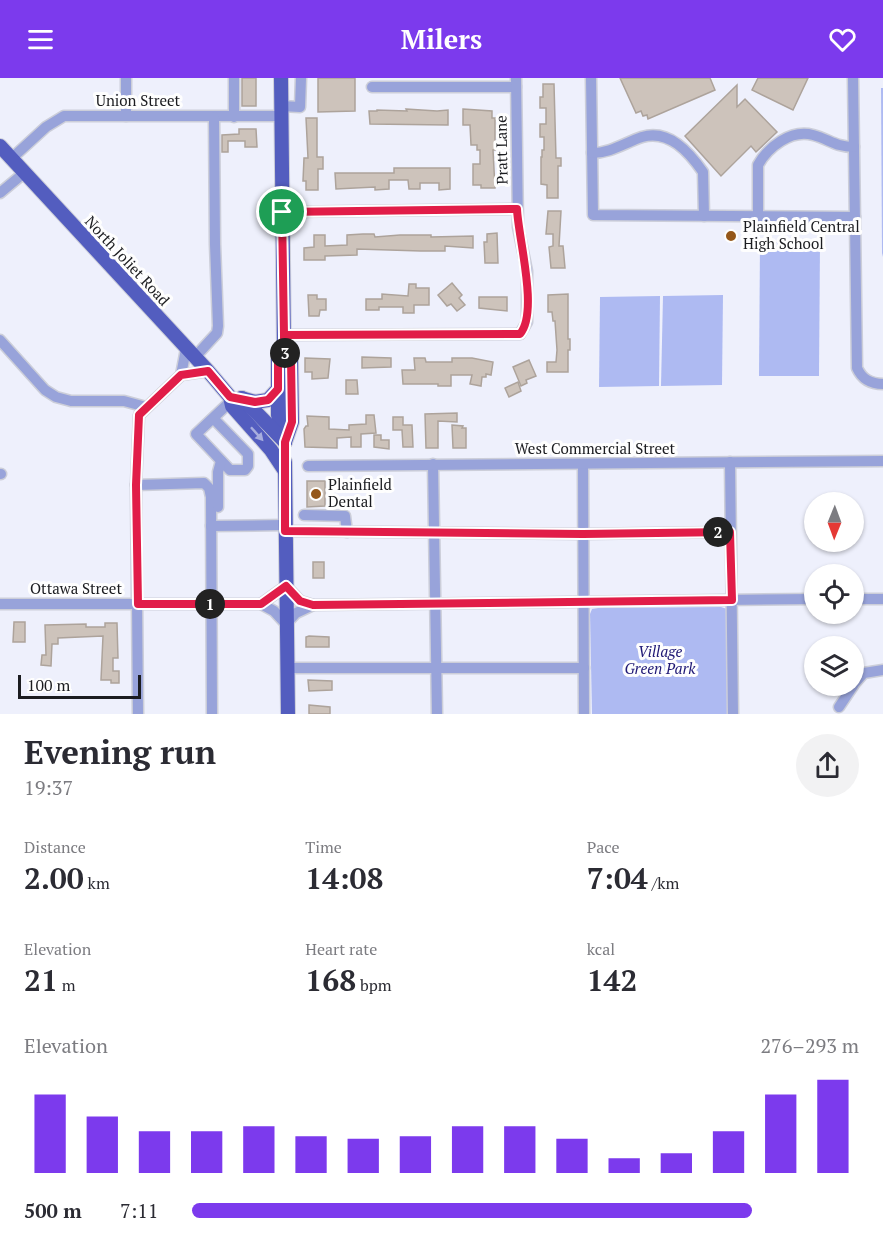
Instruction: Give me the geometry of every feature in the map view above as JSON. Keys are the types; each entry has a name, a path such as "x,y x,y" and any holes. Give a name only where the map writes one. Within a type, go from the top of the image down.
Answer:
{"main road":[{"path":"281,78 284,351 278,359 278,415 285,442 288,714"},
{"name":"North Joliet Road","path":"0,147 234,399 285,442"},
{"path":"284,351 291,359 292,422 285,442"},
{"path":"234,399 255,402 268,400 278,389"},
{"name":"North Joliet Road","path":"234,399 232,406 271,450 285,471"}],"street":[{"path":"126,78 126,116"},
{"path":"234,78 234,117"},
{"path":"281,111 300,107 301,78"},
{"path":"591,78 593,215 855,217"},
{"path":"853,78 857,368 869,382 883,384"},
{"path":"372,87 516,82"},
{"name":"Pratt Lane","path":"284,335 520,334 527,322 527,271 518,227 516,82"},
{"name":"Union Street","path":"11,159 46,127 64,116 234,117 281,111"},
{"path":"138,714 136,485 138,420 146,407 181,375 190,353 217,333 214,117"},
{"path":"758,216 758,165 762,158 785,138 792,135 812,134 841,147 854,147"},
{"path":"592,153 608,152 649,136 666,137 675,141 703,172 704,216"},
{"path":"0,193 24,172"},
{"path":"282,212 517,209"},
{"path":"0,340 45,390 56,397 71,401 124,401 146,407"},
{"path":"181,375 208,371"},
{"path":"213,418 248,454 248,466 245,470 230,470 196,434 213,418 234,399"},
{"path":"212,714 212,604 218,472 221,461"},
{"name":"West Commercial Street","path":"308,466 883,461"},
{"path":"730,462 733,714"},
{"path":"434,464 436,714"},
{"path":"583,464 584,714"},
{"path":"136,485 204,483 209,488 212,497 215,526"},
{"path":"304,515 345,516 346,532"},
{"path":"215,526 346,532 583,534 730,532"},
{"path":"313,605 296,613 286,624 274,611 261,604 286,586 300,601 313,605 804,599"},
{"path":"864,599 883,599"},
{"name":"Ottawa Street","path":"0,604 261,604"},
{"path":"287,668 584,668"},
{"path":"864,673 883,670"},
{"path":"839,707 846,696"}],"green space":[{"path":"881,88 883,88 883,257 882,253"},
{"path":"760,242 820,243 819,376 759,376"},
{"path":"723,295 722,385 661,386 663,296"},
{"path":"660,296 659,386 599,387 600,297"},
{"name":"Village Green Park","path":"721,607 727,609 729,714 592,714 590,614 592,609"}],"building":[{"path":"242,78 256,78 256,106 242,106"},
{"path":"318,78 355,78 355,111 318,112"},
{"path":"620,78 710,78 715,90 648,119 647,115 643,116 641,111 636,113"},
{"path":"758,78 808,78 793,110 752,90"},
{"path":"543,84 554,84 556,158 561,158 561,166 558,166 558,198 547,198 547,185 541,184 544,137 540,137 540,124 546,124 546,108 540,108"},
{"path":"737,85 737,107 745,99 777,132 756,152 751,146 721,176 685,136"},
{"path":"406,109 448,110 448,125 370,124 369,111 407,111"},
{"path":"463,109 492,111 492,118 495,118 495,150 493,150 495,188 481,188 481,185 473,185 473,164 480,164 480,150 477,150 477,145 471,145 470,125 463,125"},
{"path":"306,118 317,118 317,157 323,157 323,169 318,169 318,190 306,190 306,181 303,181 304,158 308,158"},
{"path":"239,129 256,129 257,147 245,147 245,141 228,141 228,152 222,152 222,135 239,134"},
{"path":"394,168 450,168 450,189 439,190 439,183 420,183 420,189 409,189 408,180 389,180 389,189 375,190 375,187 336,189 335,173 394,173"},
{"path":"548,211 561,211 559,246 563,246 565,268 551,268 549,247 553,246 553,234 546,234"},
{"path":"497,233 498,263 485,263 484,242 487,242 487,234"},
{"path":"374,234 375,237 473,236 473,248 445,246 445,251 357,249 357,255 325,256 325,260 304,260 304,248 314,247 314,235 325,235 325,246 347,245 347,235"},
{"path":"452,283 462,295 459,298 465,305 457,311 451,304 447,306 438,295"},
{"path":"409,284 416,284 416,288 429,288 429,305 414,305 414,313 403,313 403,307 379,307 379,310 366,310 366,299 382,299 382,294 408,296"},
{"path":"568,294 570,350 568,350 568,372 547,372 547,362 556,362 557,350 555,321 553,321 552,312 548,312 548,295"},
{"path":"308,295 317,295 317,299 326,299 326,310 320,310 319,316 309,316"},
{"path":"479,297 507,297 507,311 479,308"},
{"path":"362,357 391,358 391,367 362,368"},
{"path":"305,358 330,359 328,378 312,379 312,372 305,372"},
{"path":"414,358 425,358 426,362 452,362 452,358 472,358 493,362 491,375 486,374 486,377 482,377 481,386 470,384 472,375 451,375 451,386 403,384 402,370 415,370"},
{"path":"529,360 536,376 526,380 527,383 521,386 513,367"},
{"path":"346,380 357,380 358,394 346,394"},
{"path":"518,382 521,391 509,397 505,388"},
{"path":"457,413 457,422 438,421 438,448 426,448 425,414"},
{"path":"366,415 374,415 376,433 361,434 361,447 351,447 351,437 337,438 337,448 305,447 304,429 308,426 307,416 329,417 329,429 349,430 349,425 366,424"},
{"path":"393,417 403,417 403,425 412,425 413,447 403,447 402,430 393,430"},
{"path":"452,425 466,428 466,448 453,448"},
{"path":"374,435 381,435 381,440 389,440 389,449 374,447"},
{"name":"Plainfield Dental","path":"307,481 325,481 325,506 307,507"},
{"path":"313,562 324,562 324,578 313,578"},
{"path":"14,622 25,622 25,642 13,642"},
{"path":"105,623 117,623 118,658 113,658 113,671 119,671 119,683 101,680 103,636 58,638 58,644 52,644 51,666 41,665 42,655 46,655 45,625 86,624 86,627 105,627"},
{"path":"306,637 329,637 329,647 306,647"},
{"path":"308,680 332,681 332,690 309,691"},
{"path":"309,705 330,707 330,714 309,714"}],"place":[{"name":"Plainfield Central High School","path":"731,236"},
{"name":"Plainfield Dental","path":"316,494"}],"route":[{"path":"282,212 284,351 278,359 278,389 271,399 255,402 230,397 208,371 191,373 181,375 139,415 136,485 138,604 261,604 286,586 300,601 313,605 732,600 730,532 583,534 285,531 285,442 292,422 291,359 284,351 284,335 520,334 527,322 527,271 518,227 517,209 282,212"}]}
